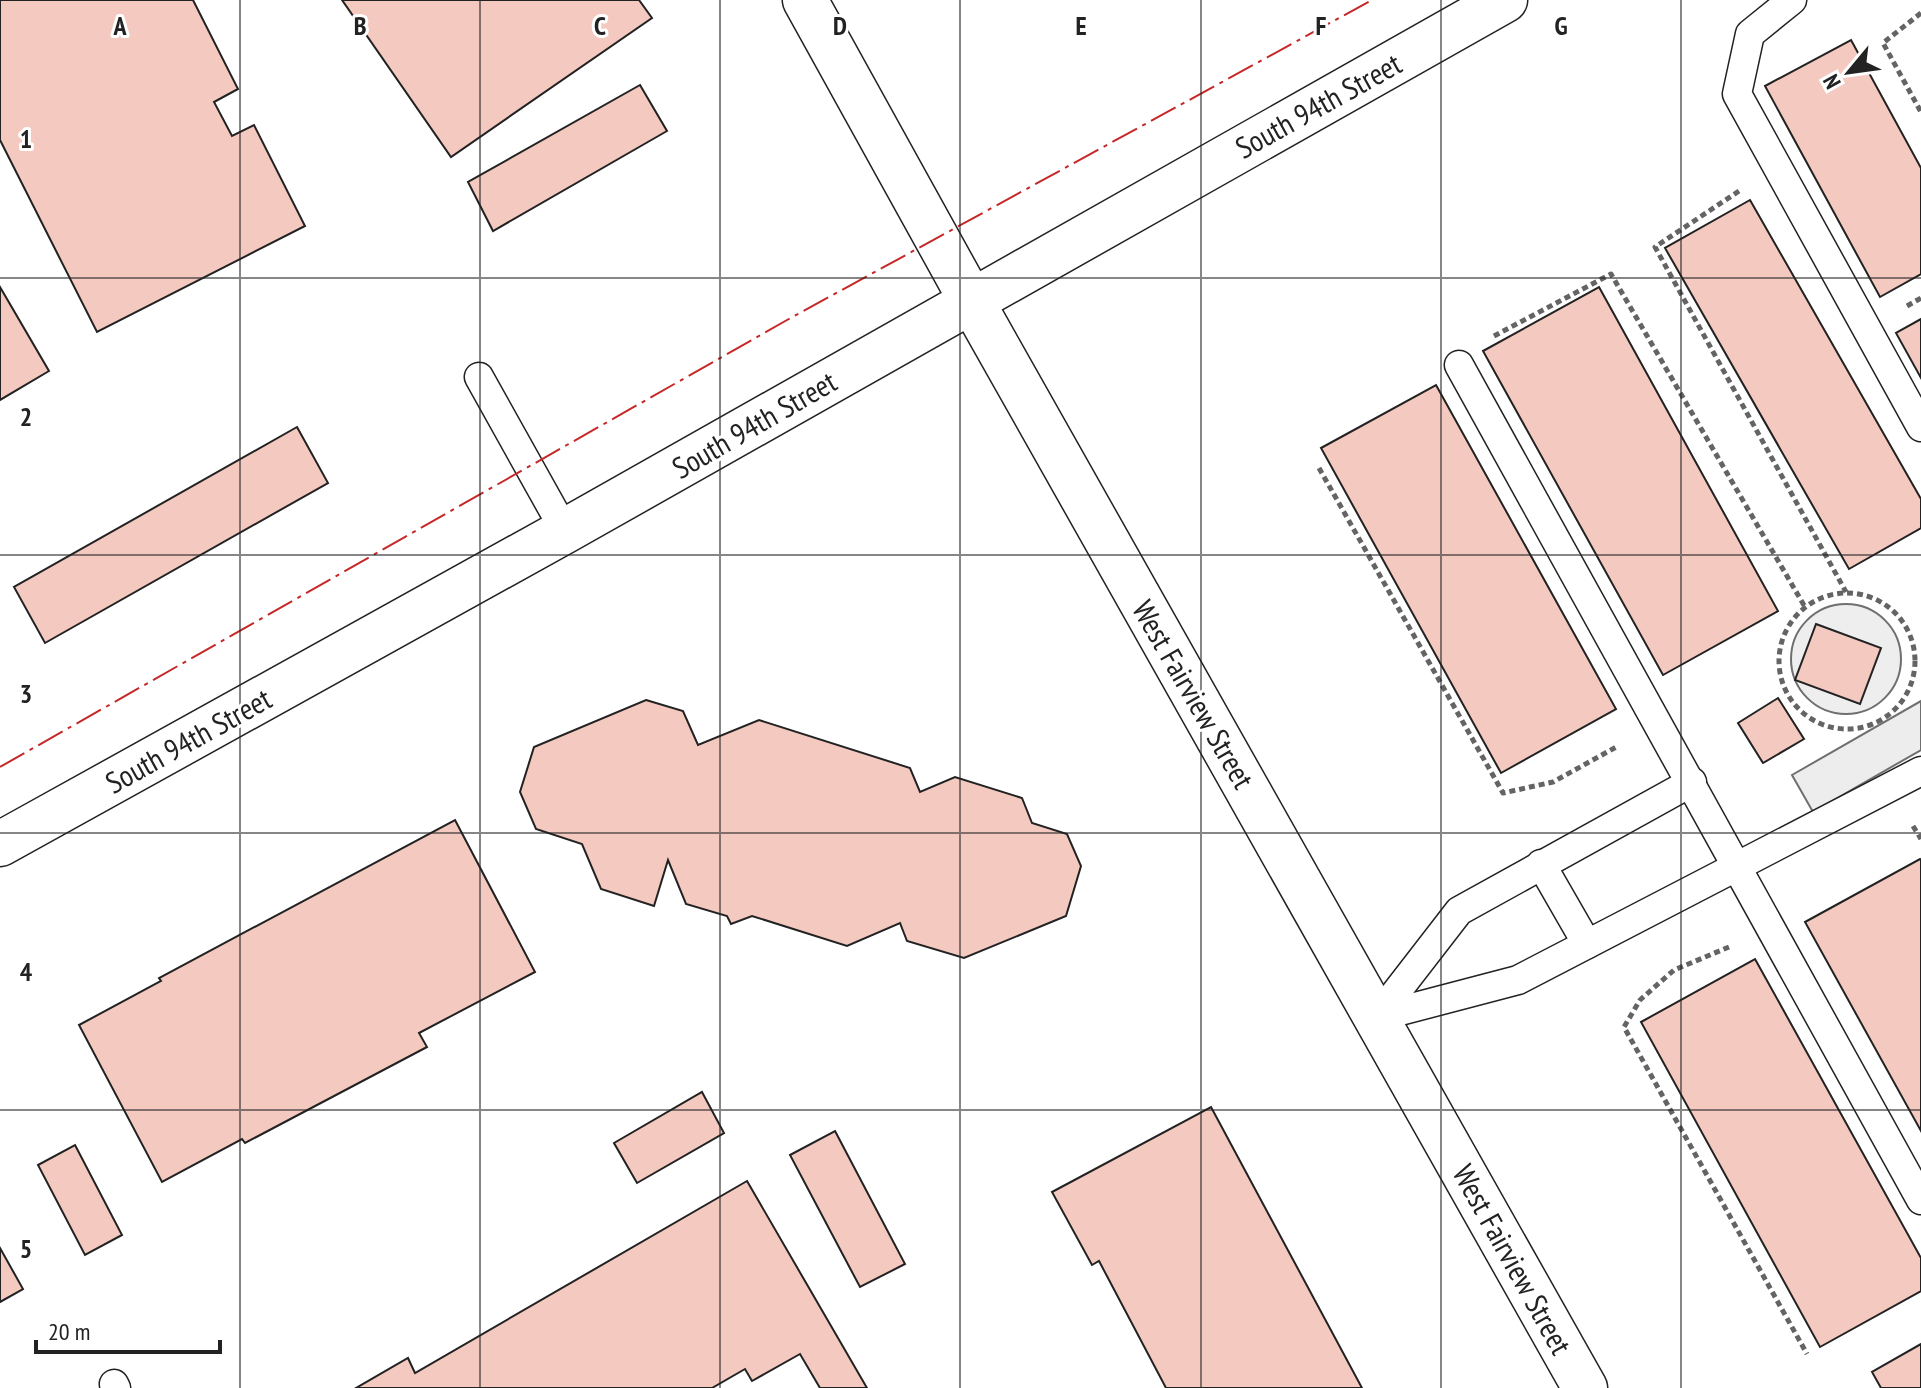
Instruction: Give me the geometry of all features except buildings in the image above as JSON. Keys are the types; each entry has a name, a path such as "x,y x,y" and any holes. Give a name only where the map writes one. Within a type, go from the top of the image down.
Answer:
{"street":[{"name":"West Fairview Street","path":"805,0 1585,1388"},
{"name":"South 94th Street","path":"0,844 565,531 1505,0"}],"lane":[{"path":"1792,0 1750,34 1737,94 1921,427"},
{"path":"1459,365 1921,1200"},
{"path":"479,377 565,531"},
{"path":"1377,1017 1518,980 1921,771"},
{"path":"1377,1017 1459,911 1692,782"},
{"path":"1541,864 1587,944"}],"path":[{"path":"1921,13 1883,43 1921,112"},
{"path":"1776,166 1655,247 1846,592"},
{"path":"1459,365 1479,344 1611,274 1805,607"},
{"path":"1319,468 1503,793 1553,782 1659,724"},
{"path":"1846,592 1865,595 1886,604 1902,620 1912,639 1916,662 1911,684 1901,704 1884,719 1863,728 1839,729 1818,722 1799,709 1785,690 1779,669 1780,647 1788,626 1805,607 1821,597 1846,592"},
{"path":"1769,922 1719,954 1674,970 1640,1000 1624,1027 1807,1354"}],"shaded area":[{"path":"1846,604 1867,608 1885,620 1897,638 1901,659 1897,680 1885,698 1867,710 1846,714 1825,710 1807,698 1795,680 1791,659 1795,638 1807,620 1825,608"},
{"path":"1921,701 1921,750 1813,812 1792,775"}],"power":[{"path":"0,767 787,320 1372,0"}]}
